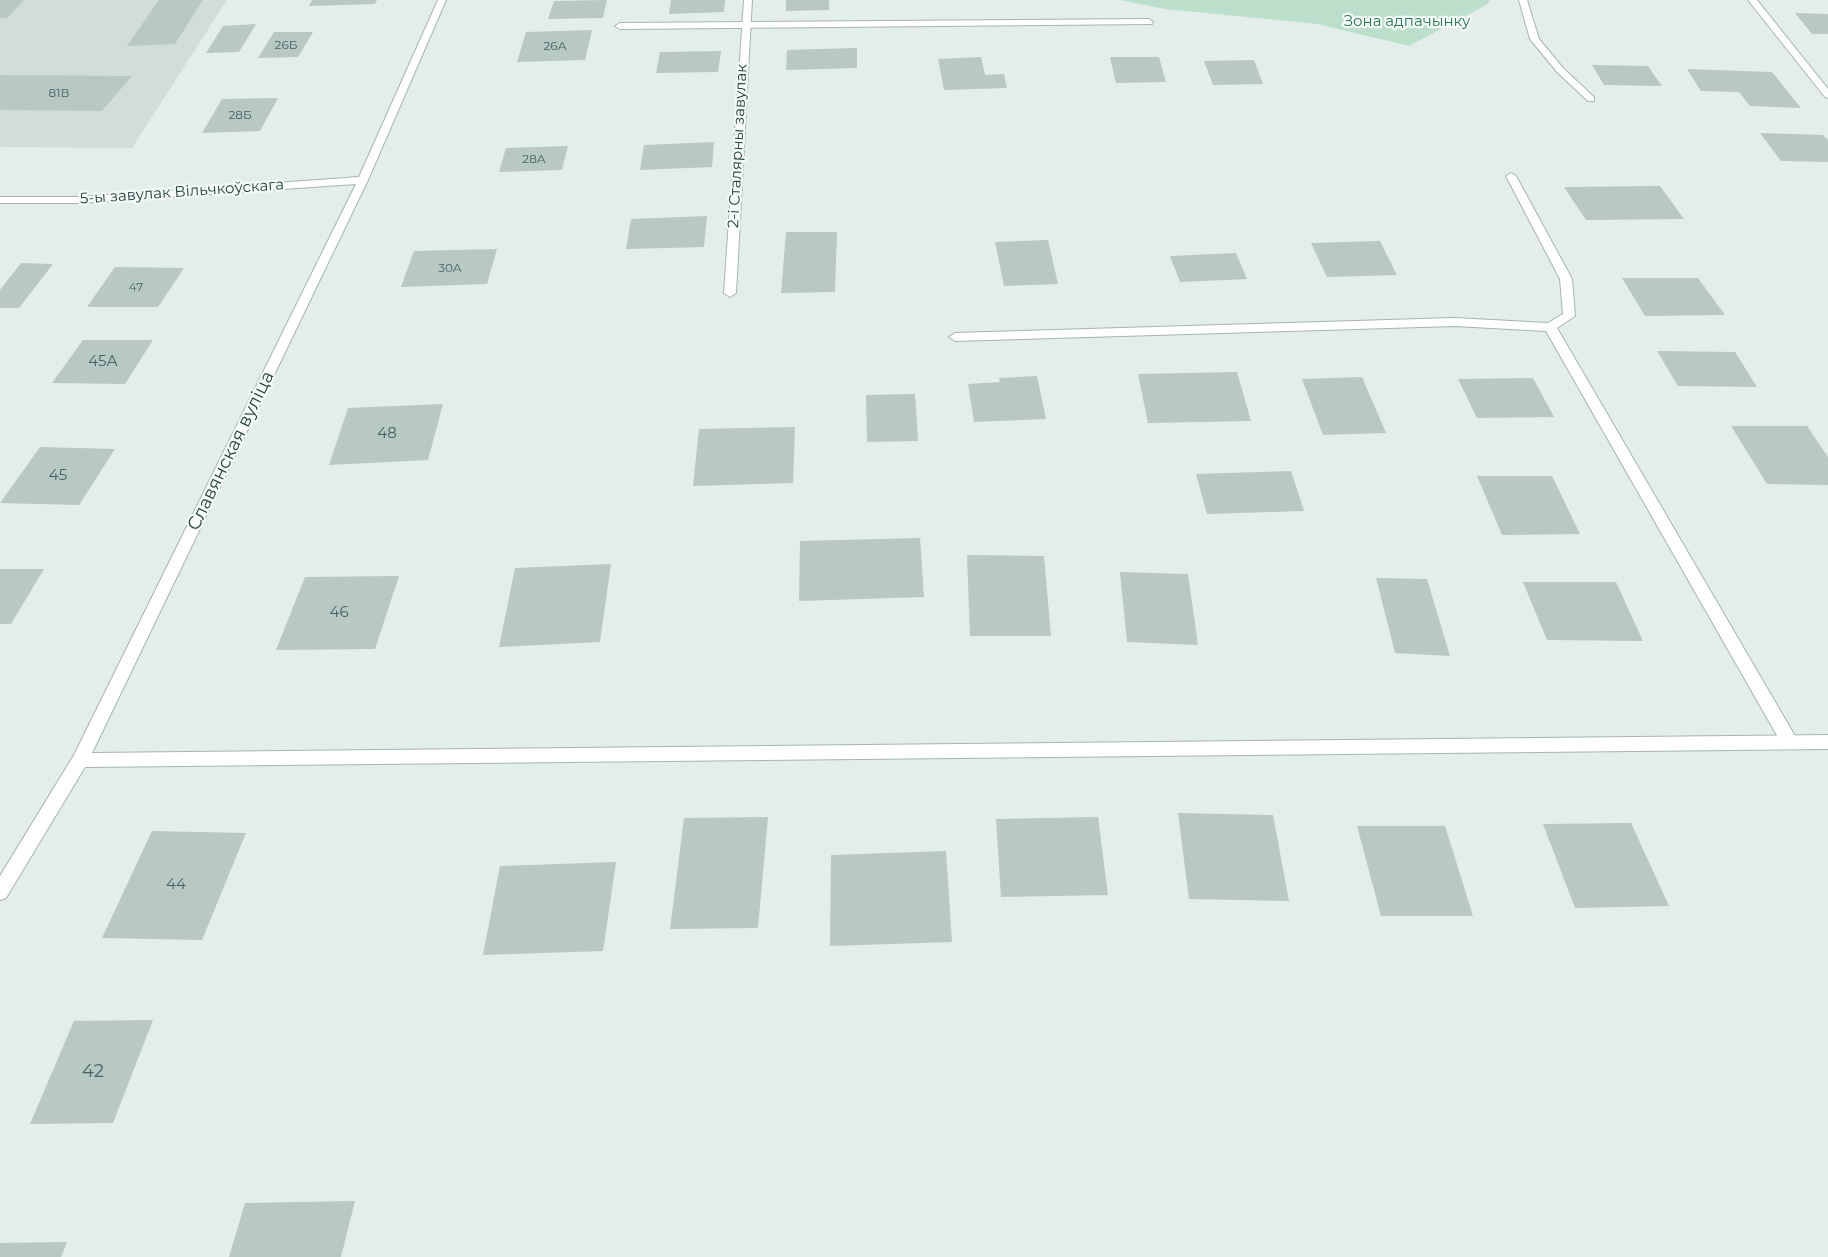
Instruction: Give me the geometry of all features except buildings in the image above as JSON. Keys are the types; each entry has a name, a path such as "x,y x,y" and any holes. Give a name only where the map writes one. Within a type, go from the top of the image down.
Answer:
{"street":[{"name":"Славянская вуліца","path":"0,892 80,760 363,180 442,0"},
{"name":"2-і Сталярны завулак","path":"730,293 748,0"},
{"path":"1523,0 1534,39 1560,70 1591,99"},
{"path":"1752,0 1828,95"},
{"path":"620,26 1149,22"},
{"path":"955,337 1455,322 1550,327 1570,316 1566,280 1511,176"},
{"name":"5-ы завулак Вільчкоўскага","path":"0,200 80,200 363,180"},
{"path":"1550,327 1789,741"},
{"path":"80,760 1828,742"}],"shaded area":[{"path":"0,0 227,0 132,148 0,147"}],"green space":[{"name":"Зона адпачынку","path":"1120,0 1490,0 1488,4 1409,46 1318,24 1165,9"}]}
